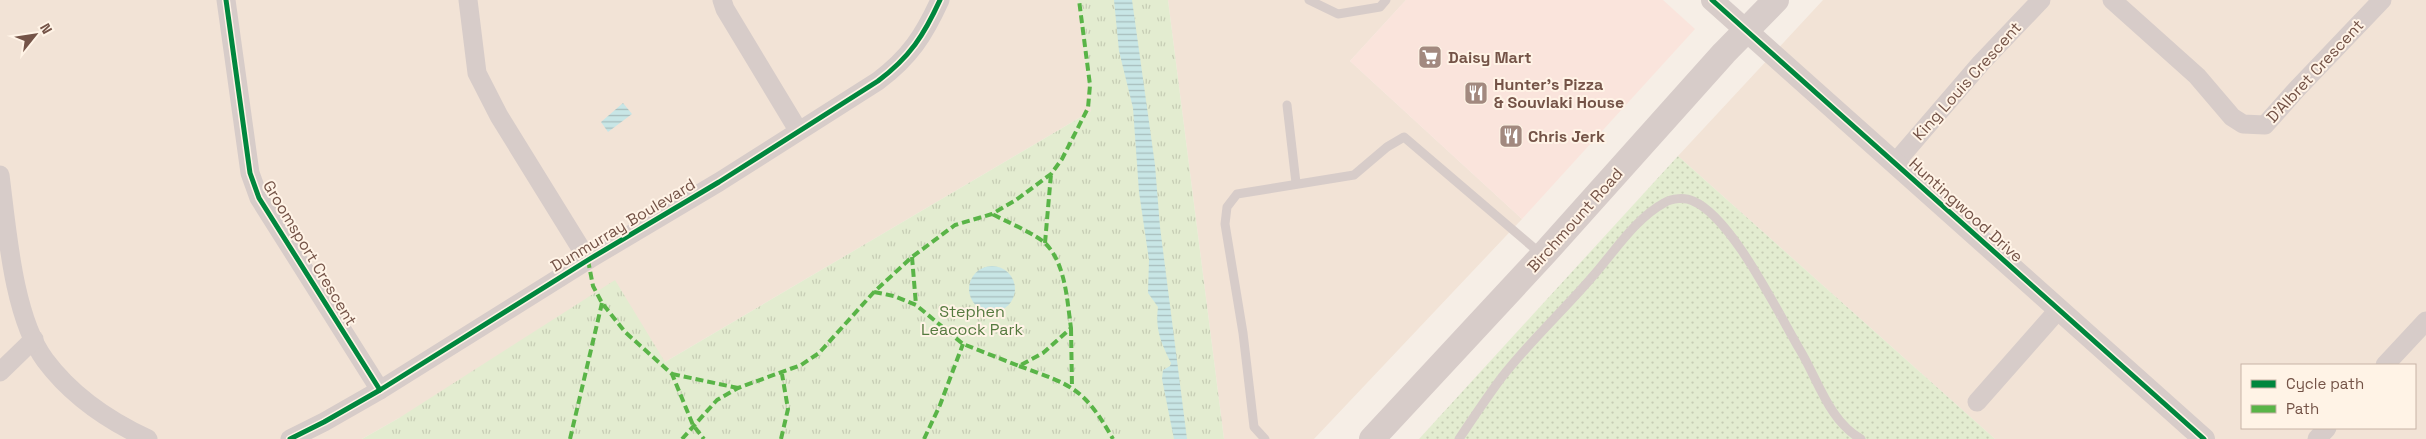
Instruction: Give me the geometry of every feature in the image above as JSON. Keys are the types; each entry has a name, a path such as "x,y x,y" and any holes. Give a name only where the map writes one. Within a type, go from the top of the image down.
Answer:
{"main road":[{"name":"Birchmount Road","path":"1372,439 1543,256 1776,0"}],"street":[{"name":"Groomsport Crescent","path":"226,0 250,173 259,198 380,390"},
{"path":"468,0 477,73 499,116 588,260"},
{"path":"722,0 725,9 798,130"},
{"name":"Dunmurray Boulevard","path":"290,439 380,390 588,260 719,182 894,69 925,32 940,0"},
{"name":"Huntingwood Drive","path":"1712,0 2204,439"},
{"name":"King Louis Crescent","path":"1895,163 1969,77 2041,0"},
{"name":"D'Albret Crescent","path":"2112,0 2198,76 2232,117 2243,124 2252,126 2265,126 2296,89 2382,0"},
{"path":"0,176 16,285 23,312 44,359 64,381 95,408 136,436"},
{"path":"1977,402 2059,309"},
{"path":"2386,364 2426,321"},
{"path":"0,372 34,339"},
{"path":"2316,439 2326,429"}],"lane":[{"path":"1309,0 1338,14 1380,7 1386,0"},
{"path":"1287,106 1296,183"},
{"path":"1265,439 1254,427 1243,333 1225,224 1227,207 1237,194 1354,175 1386,147 1404,137 1543,256"},
{"path":"1459,439 1503,376 1638,224 1665,202 1680,198 1693,200 1723,225 1765,290 1818,381 1831,410 1842,424 1861,439"}],"shaded area":[{"path":"0,0 1078,0 1091,111 665,362 399,418 362,439 0,439"},
{"path":"1168,0 1406,0 1350,61 1522,219 1314,439 1224,439"},
{"path":"1406,0 1663,0 1695,29 1522,219 1350,61"},
{"path":"1823,0 2426,0 2426,439 1995,439 1678,156"}],"green space":[{"name":"Stephen Leacock Park","path":"1078,0 1168,0 1224,439 362,439 399,418 615,280 665,362 1091,111"},
{"path":"1678,156 1995,439 1419,439"}],"water":[{"path":"1114,0 1132,0 1155,165 1160,227 1187,439 1174,439 1162,379 1163,370 1170,366 1171,363 1160,336 1157,322 1158,307 1148,293 1149,260 1139,192 1133,108 1119,51"},
{"path":"623,103 632,114 608,132 601,122"},
{"path":"987,266 997,266 1009,272 1014,280 1014,298 1009,306 1001,311 987,312 979,309 972,302 969,294 969,284 972,276 979,269"}],"marked path":[{"path":"682,439 717,400 738,388 801,365 819,353 874,292 912,257 955,225 992,214 1016,200 1051,174 1062,159 1088,108 1090,85 1079,0"},
{"path":"1045,243 1051,174"},
{"path":"874,292 894,296 916,305 963,344 1019,366 1043,353 1071,328 1067,295 1058,262 1053,253 1041,240 992,214"},
{"path":"912,257 916,305"},
{"path":"588,260 593,286 602,303 625,332 672,374 693,425 704,439"},
{"path":"570,439 602,303"},
{"path":"1071,328 1072,387"},
{"path":"924,439 940,405 963,344"},
{"path":"1019,366 1052,378 1075,390 1094,409 1113,439"},
{"path":"672,374 738,388"},
{"path":"781,439 788,409 782,374"}],"cycle path":[{"path":"226,0 250,173 259,198 380,390"},
{"path":"290,439 380,390 588,260 719,182 878,81 899,63 915,45 940,0"},
{"path":"1712,0 2204,439"}],"place":[{"name":"Daisy Mart","path":"1430,57"},
{"name":"Hunter's Pizza & Souvlaki House","path":"1476,93"},
{"name":"Chris Jerk","path":"1511,136"}]}
